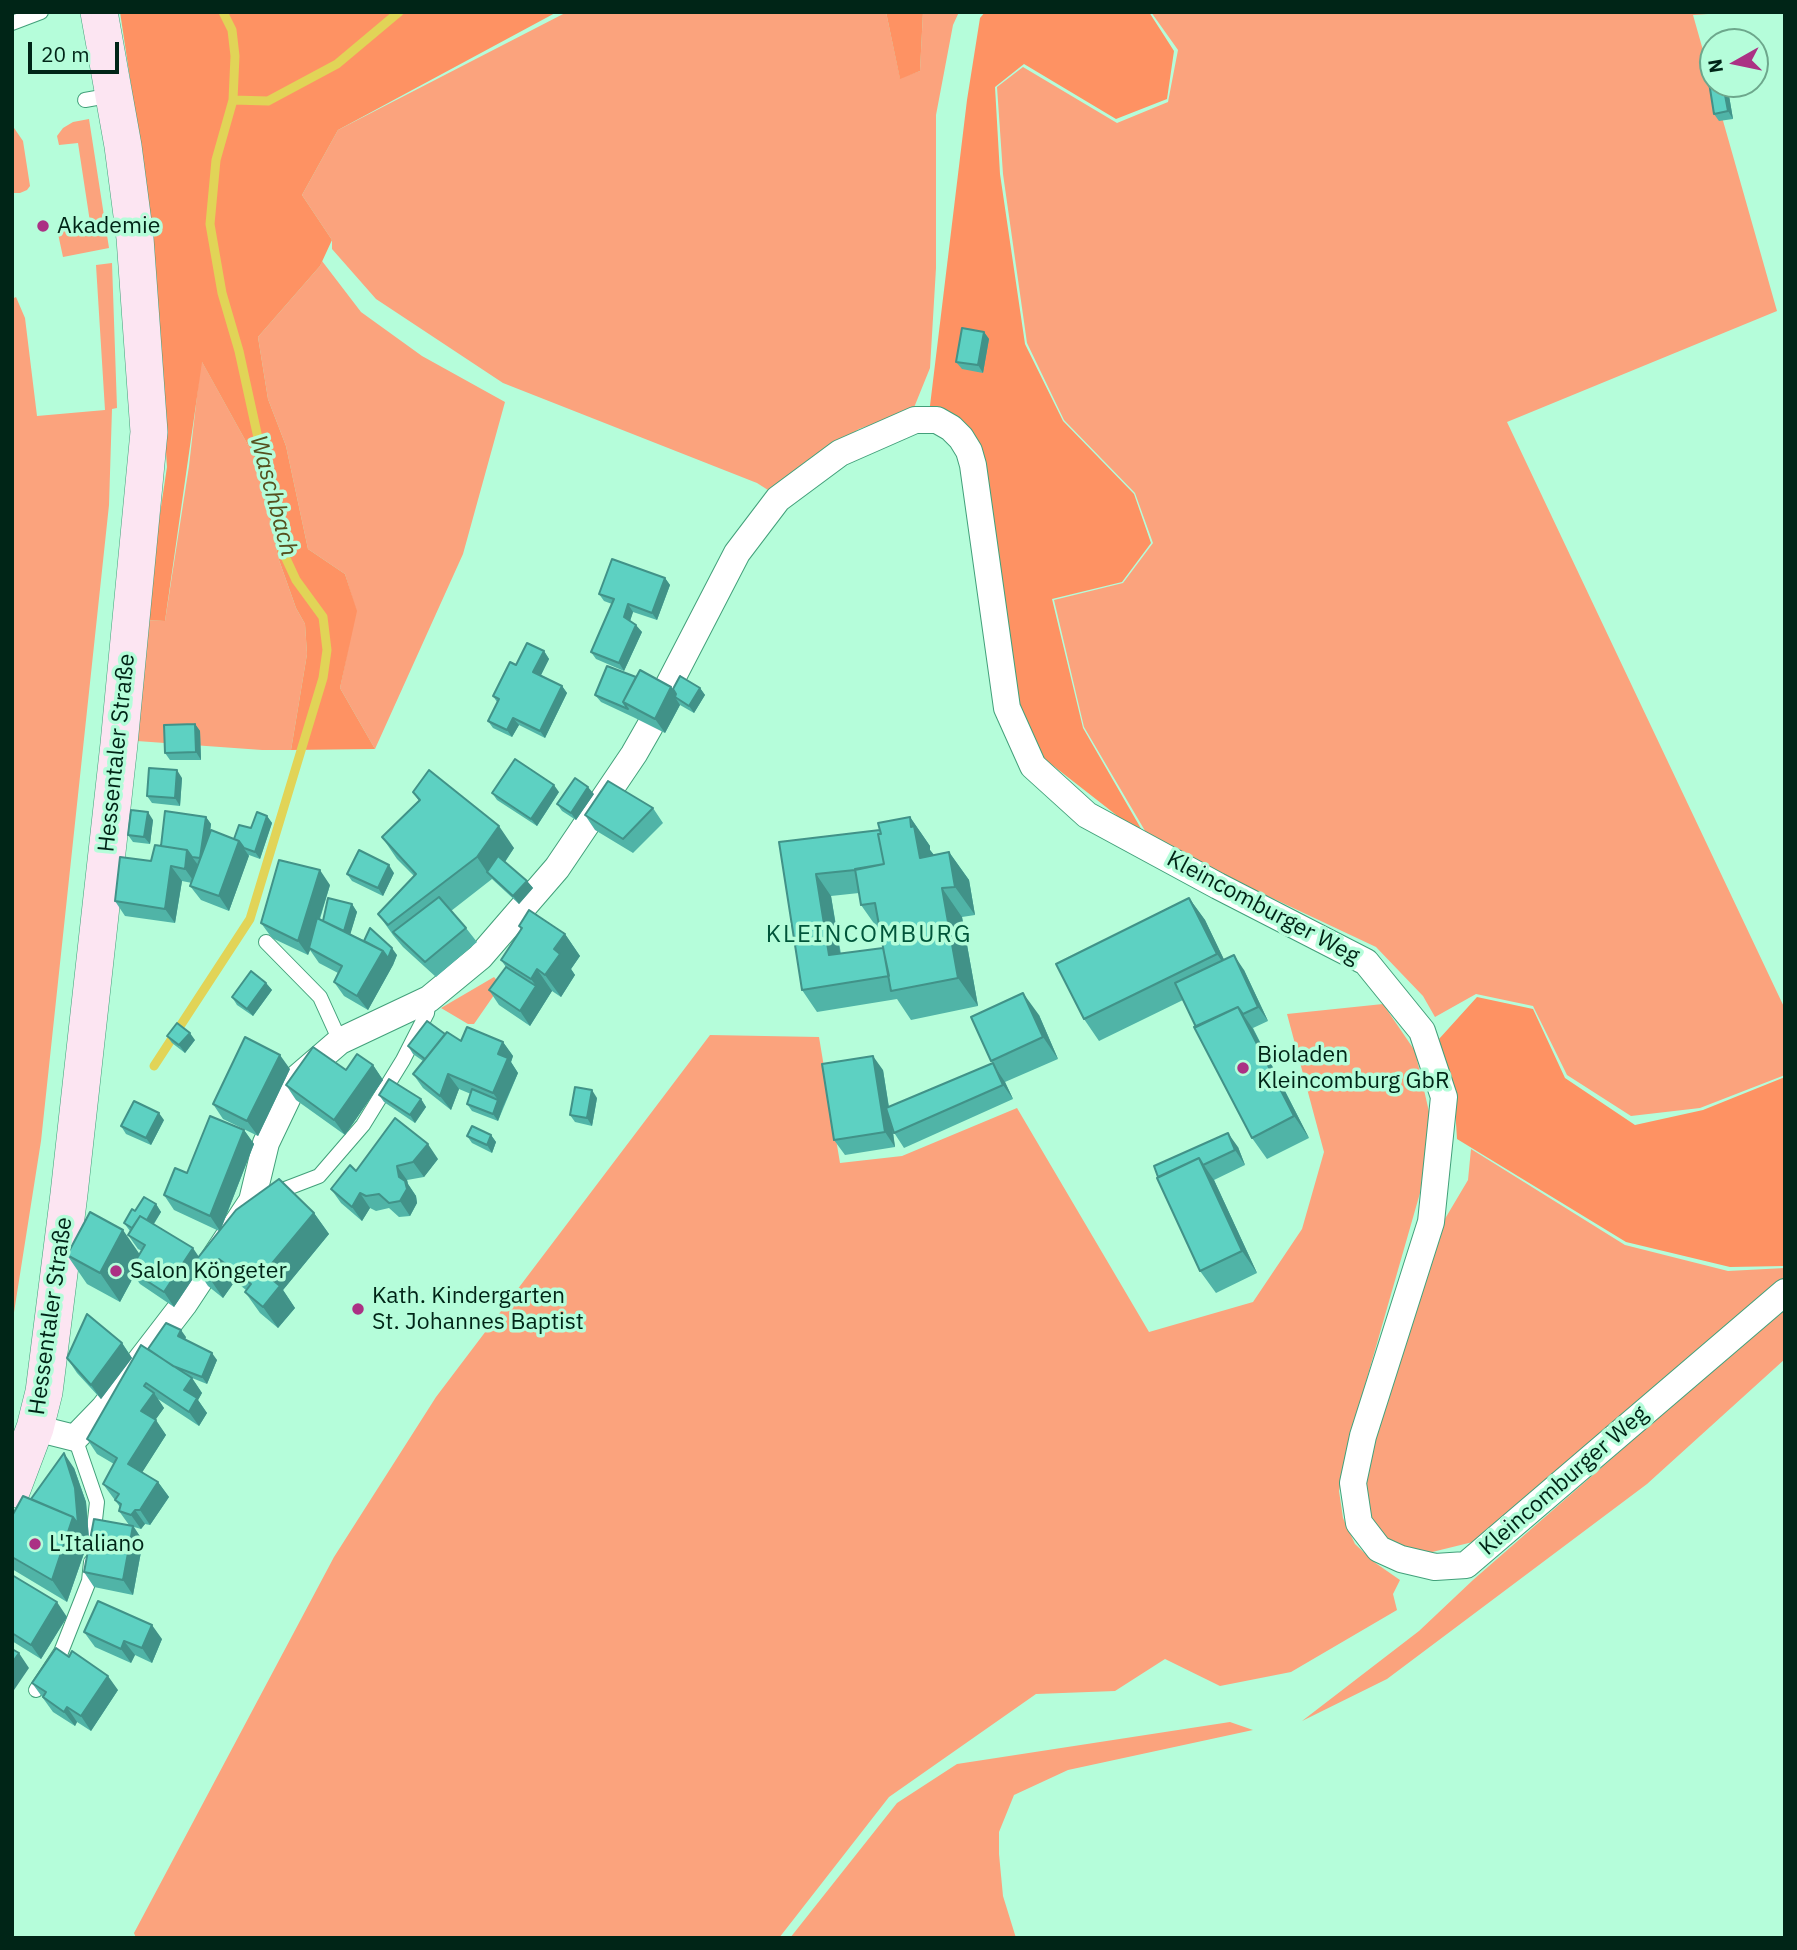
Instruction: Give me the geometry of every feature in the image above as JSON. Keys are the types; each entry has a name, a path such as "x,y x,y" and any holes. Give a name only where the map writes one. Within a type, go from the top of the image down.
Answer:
{"main road":[{"name":"Hessentaler Straße","path":"12,1489 44,1392 119,744 149,432 135,238 99,98 99,12"}],"street":[{"name":"Kleincomburger Weg","path":"665,692 737,553 778,499 840,453 915,420 937,420 961,438 973,465 1007,709 1033,766 1087,815 1366,962 1422,1031 1444,1097 1431,1222 1363,1436 1353,1483 1359,1523 1379,1549 1401,1559 1435,1567 1466,1565 1785,1292"},
{"path":"34,1428 75,1438 104,1408 160,1338 252,1201 266,1143 297,1078 340,1041 429,999 480,957 557,868 650,726"}],"lane":[{"path":"12,23 41,12"},
{"path":"265,942 320,998 340,1041"},
{"path":"252,1201 319,1176 363,1125 409,1048 427,1013 429,999"},
{"path":"36,1690 61,1652 89,1581 97,1502 75,1438"}],"shaded area":[{"path":"120,12 557,12 338,130 302,195 332,240 320,266 258,337 268,399 286,446 308,549 345,574 357,611 340,688 375,749 291,750 307,654 305,624 296,608 279,560 254,456 202,362 165,621 144,620 167,467 156,307 134,105"},
{"path":"567,12 886,12 900,78 920,71 923,12 959,12 953,25 936,115 936,268 930,368 913,410 859,429 768,490 757,483 503,383 376,299 332,249 332,240 302,195 338,130"},
{"path":"886,12 923,12 920,71 900,79"},
{"path":"985,12 1149,12 1174,51 1167,99 1116,119 1024,64 995,87 1000,174 1025,344 1063,421 1134,494 1151,543 1122,582 1052,599 1083,728 1147,839 1042,757 1016,697 982,458 929,414 967,100 980,18"},
{"path":"1151,12 1738,12 1693,15 1699,36 1699,98 1717,98 1777,311 1507,422 1785,1009 1785,1075 1700,1108 1631,1116 1567,1075 1533,1006 1476,994 1435,1017 1423,996 1376,947 1151,841 1084,727 1054,600 1123,583 1153,543 1135,493 1064,420 1027,343 1003,174 997,87 1023,67 1117,123 1168,102 1178,50"},
{"path":"89,119 109,248 63,257 57,229 90,222 78,143 59,145 57,136 73,122"},
{"path":"12,125 23,141 30,186 20,193 12,193"},
{"path":"322,261 361,312 422,356 505,402 463,554 375,749 340,688 356,610 345,574 308,549 286,446 268,399 258,337"},
{"path":"112,263 117,408 112,409 109,505 41,1141 12,1325 12,299 16,297 25,318 37,416 105,410 96,265"},
{"path":"201,360 254,456 279,560 296,608 305,624 307,654 291,750 137,741 144,620 165,621 189,466"},
{"path":"494,977 501,985 474,1024 468,1024 441,1008"},
{"path":"1477,997 1533,1009 1565,1078 1635,1125 1703,1110 1785,1077 1785,1266 1730,1267 1626,1242 1457,1139 1454,1092 1439,1039"},
{"path":"1383,1004 1415,1051 1430,1116 1420,1193 1351,1434 1339,1491 1343,1518 1355,1544 1374,1562 1400,1580 1393,1594 1397,1610 1291,1672 1220,1686 1165,1659 1115,1691 1036,1694 889,1797 779,1938 136,1938 134,1933 334,1557 436,1397 710,1035 819,1037 840,1163 902,1156 1017,1108 1149,1332 1253,1302 1302,1229 1324,1152 1287,1014"},
{"path":"1471,1149 1625,1245 1728,1271 1785,1268 1785,1282 1481,1540 1424,1554 1388,1541 1368,1519 1364,1487 1370,1453 1433,1239 1468,1180"},
{"path":"1785,1307 1785,1359 1647,1484 1387,1679 1302,1721 1419,1631 1473,1580"},
{"path":"1230,1722 1253,1730 1068,1770 1014,1795 999,1832 999,1854 1003,1896 1016,1938 790,1938 897,1803 957,1764"}],"building":[{"path":"1711,98 1726,98 1728,111 1714,114"},
{"path":"962,328 984,332 978,365 956,362"},
{"path":"612,559 665,578 652,613 628,604 624,617 636,625 619,663 591,652 614,599 599,594"},
{"path":"527,643 544,651 533,672 562,686 540,731 513,718 507,730 488,721 499,699 493,696 510,662 516,665"},
{"path":"607,666 636,677 623,702 628,709 595,695"},
{"path":"640,670 671,687 655,719 623,702"},
{"path":"680,676 700,688 689,706 675,697 673,689"},
{"path":"195,724 196,752 165,753 164,725"},
{"path":"515,759 554,785 531,819 492,793"},
{"path":"149,768 177,770 175,798 147,796"},
{"path":"429,770 499,826 477,857 388,925 378,914 416,874 382,837 420,800 413,792"},
{"path":"575,778 588,787 571,813 557,804"},
{"path":"608,781 653,808 623,839 585,815"},
{"path":"131,810 148,812 144,837 128,835"},
{"path":"165,811 206,817 200,858 192,857 187,850 161,846"},
{"path":"257,812 267,816 255,852 244,848 234,839 239,825 251,828"},
{"path":"910,817 920,858 949,852 955,887 942,888 958,978 891,991 875,903 861,905 855,869 884,864 878,823"},
{"path":"211,830 239,841 219,896 190,886"},
{"path":"880,830 881,834 878,834 884,864 816,874 829,955 883,948 889,976 802,990 779,842"},
{"path":"155,845 187,850 185,869 171,866 165,909 115,901 120,857 151,861"},
{"path":"359,850 389,865 378,888 347,874"},
{"path":"498,856 527,881 513,896 487,872"},
{"path":"279,860 320,870 298,941 261,923"},
{"path":"439,897 466,928 425,962 393,932"},
{"path":"328,898 352,904 344,931 323,921"},
{"path":"1189,898 1217,954 1084,1019 1056,964"},
{"path":"529,910 565,934 554,949 560,954 545,975 537,969 531,979 501,960 522,928 519,926"},
{"path":"317,918 383,951 357,996 334,982 342,966 309,948"},
{"path":"370,928 392,948 388,958 383,951 364,941"},
{"path":"1234,955 1258,1007 1243,1014 1238,1007 1196,1027 1175,983"},
{"path":"506,967 536,986 520,1011 489,990"},
{"path":"251,971 266,983 247,1009 232,997"},
{"path":"1023,993 1043,1037 991,1061 971,1017"},
{"path":"1238,1007 1294,1116 1252,1138 1194,1027"},
{"path":"427,1021 445,1034 425,1059 408,1046"},
{"path":"177,1023 190,1033 179,1045 167,1036"},
{"path":"467,1027 503,1042 498,1054 508,1058 493,1093 448,1074 440,1096 413,1074 447,1032 461,1041"},
{"path":"245,1037 280,1055 247,1121 213,1104"},
{"path":"313,1047 346,1070 357,1054 373,1065 334,1120 286,1085"},
{"path":"873,1056 885,1132 834,1140 822,1064"},
{"path":"993,1063 1003,1085 894,1133 886,1108"},
{"path":"389,1079 421,1099 410,1115 379,1095"},
{"path":"575,1087 592,1090 587,1118 570,1115"},
{"path":"472,1089 498,1100 493,1114 467,1104"},
{"path":"134,1101 159,1113 146,1138 121,1126"},
{"path":"210,1116 244,1130 210,1216 164,1195 175,1168 187,1173"},
{"path":"395,1118 428,1144 413,1162 397,1166 399,1177 405,1181 407,1189 400,1201 389,1203 379,1194 366,1196 360,1193 352,1207 331,1189 350,1165 356,1171"},
{"path":"472,1126 491,1135 487,1145 467,1136"},
{"path":"1228,1133 1235,1150 1203,1165 1199,1158 1158,1177 1154,1166"},
{"path":"1199,1158 1242,1251 1200,1271 1157,1178"},
{"path":"279,1179 314,1213 264,1273 280,1286 263,1307 245,1292 251,1284 219,1259 208,1276 193,1264 236,1210"},
{"path":"144,1197 156,1204 147,1220 140,1216 132,1228 124,1223 132,1209 135,1211"},
{"path":"90,1212 123,1230 100,1273 67,1255"},
{"path":"140,1216 193,1248 164,1292 130,1270 145,1245 128,1235"},
{"path":"87,1314 122,1343 91,1385 67,1358"},
{"path":"166,1323 181,1330 178,1336 212,1353 202,1377 173,1366 148,1349"},
{"path":"141,1345 192,1378 184,1390 197,1398 189,1412 146,1383 144,1386 154,1393 141,1411 156,1420 128,1464 158,1482 140,1510 135,1510 131,1515 119,1511 121,1504 115,1500 119,1494 103,1484 117,1458 87,1439"},
{"path":"64,1453 75,1488 78,1524 73,1517 31,1499"},
{"path":"23,1496 73,1517 52,1580 12,1557 12,1516"},
{"path":"94,1519 133,1526 123,1580 84,1572"},
{"path":"12,1575 57,1602 31,1645 12,1633"},
{"path":"98,1601 152,1625 142,1648 124,1641 121,1649 84,1632"},
{"path":"56,1648 69,1657 72,1651 108,1676 81,1716 67,1707 64,1712 43,1697 46,1692 32,1683"},
{"path":"12,1649 19,1653 12,1663"}],"waterway":[{"name":"Waschbach","path":"154,1066 250,919 323,678 327,650 323,617 296,580 283,552 239,351 222,293 210,224 216,160 233,100 235,56 232,30 223,12"},
{"path":"233,100 268,101 337,64 399,12"}],"place":[{"name":"Akademie","path":"43,226"},
{"name":"Bioladen Kleincomburg GbR","path":"1243,1068"},
{"name":"Salon Köngeter","path":"116,1271"},
{"name":"Kath. Kindergarten St. Johannes Baptist","path":"358,1309"},
{"name":"L'Italiano","path":"35,1544"}],"district":[{"name":"KLEINCOMBURG","path":"869,935"}]}
